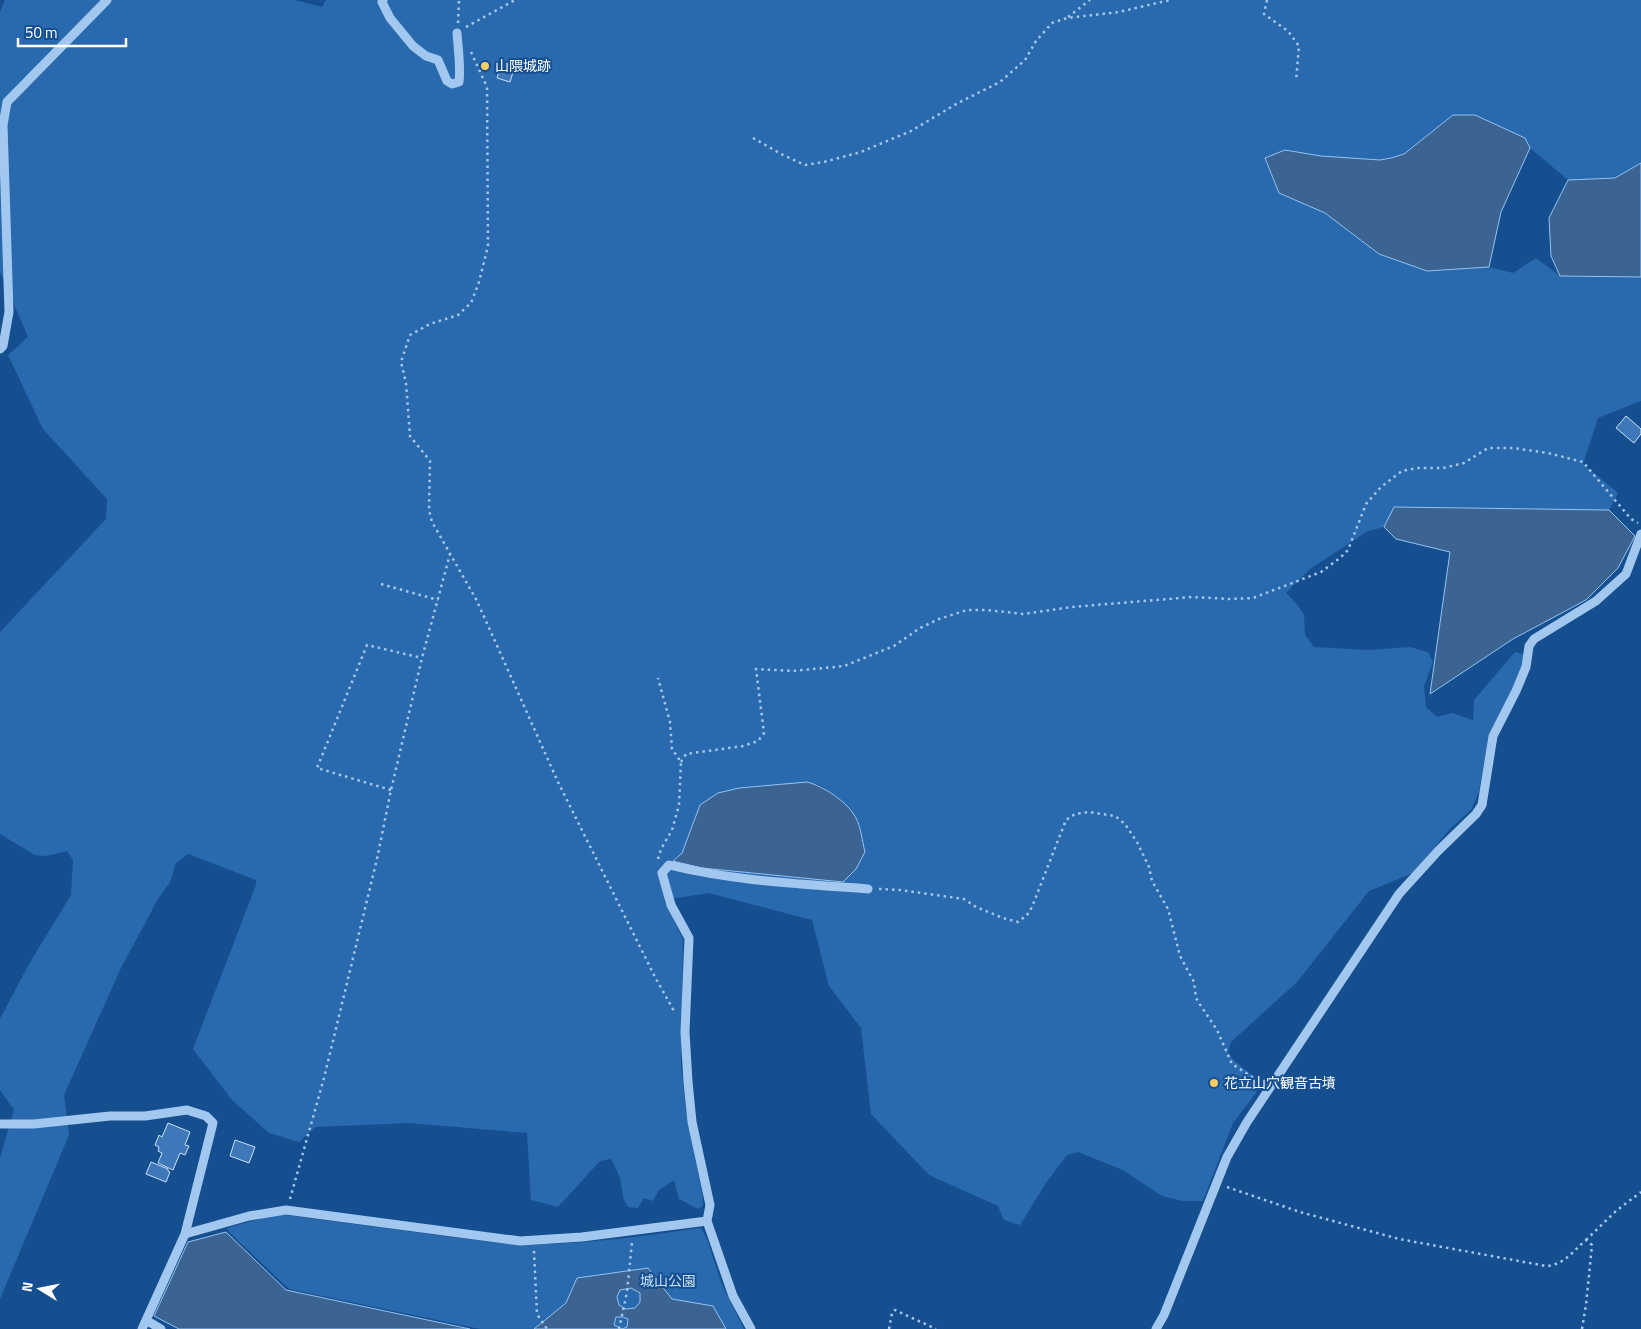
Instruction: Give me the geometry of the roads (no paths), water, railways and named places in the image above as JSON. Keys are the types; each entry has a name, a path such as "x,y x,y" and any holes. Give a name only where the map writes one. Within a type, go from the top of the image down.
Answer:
{"street":[{"path":"0,349 3,346 9,312 3,125 7,102 107,0"},
{"path":"383,0 382,2 390,18 414,46 426,56 438,60 447,81 452,84 459,82 461,73 457,32"},
{"path":"1156,1329 1164,1315 1227,1157 1247,1122 1399,894 1438,851 1476,814 1482,805 1493,736 1516,691 1526,667 1530,646 1534,639 1596,601 1626,574 1641,534"},
{"path":"751,1329 733,1296 707,1221 710,1205 692,1122 688,1082 685,1032 689,938 671,905 662,873 669,865 695,871 768,882 868,889"},
{"path":"0,1124 34,1124 110,1116 145,1116 187,1110 206,1116 213,1123 186,1234 144,1325 161,1329"},
{"path":"186,1234 249,1216 286,1210 510,1240 582,1237 707,1221"}],"place":[{"name":"山隈城跡","path":"485,66"},
{"name":"花立山穴観音古墳","path":"1214,1083"}],"park label":[{"name":"城山公園","path":"668,1281"}]}
